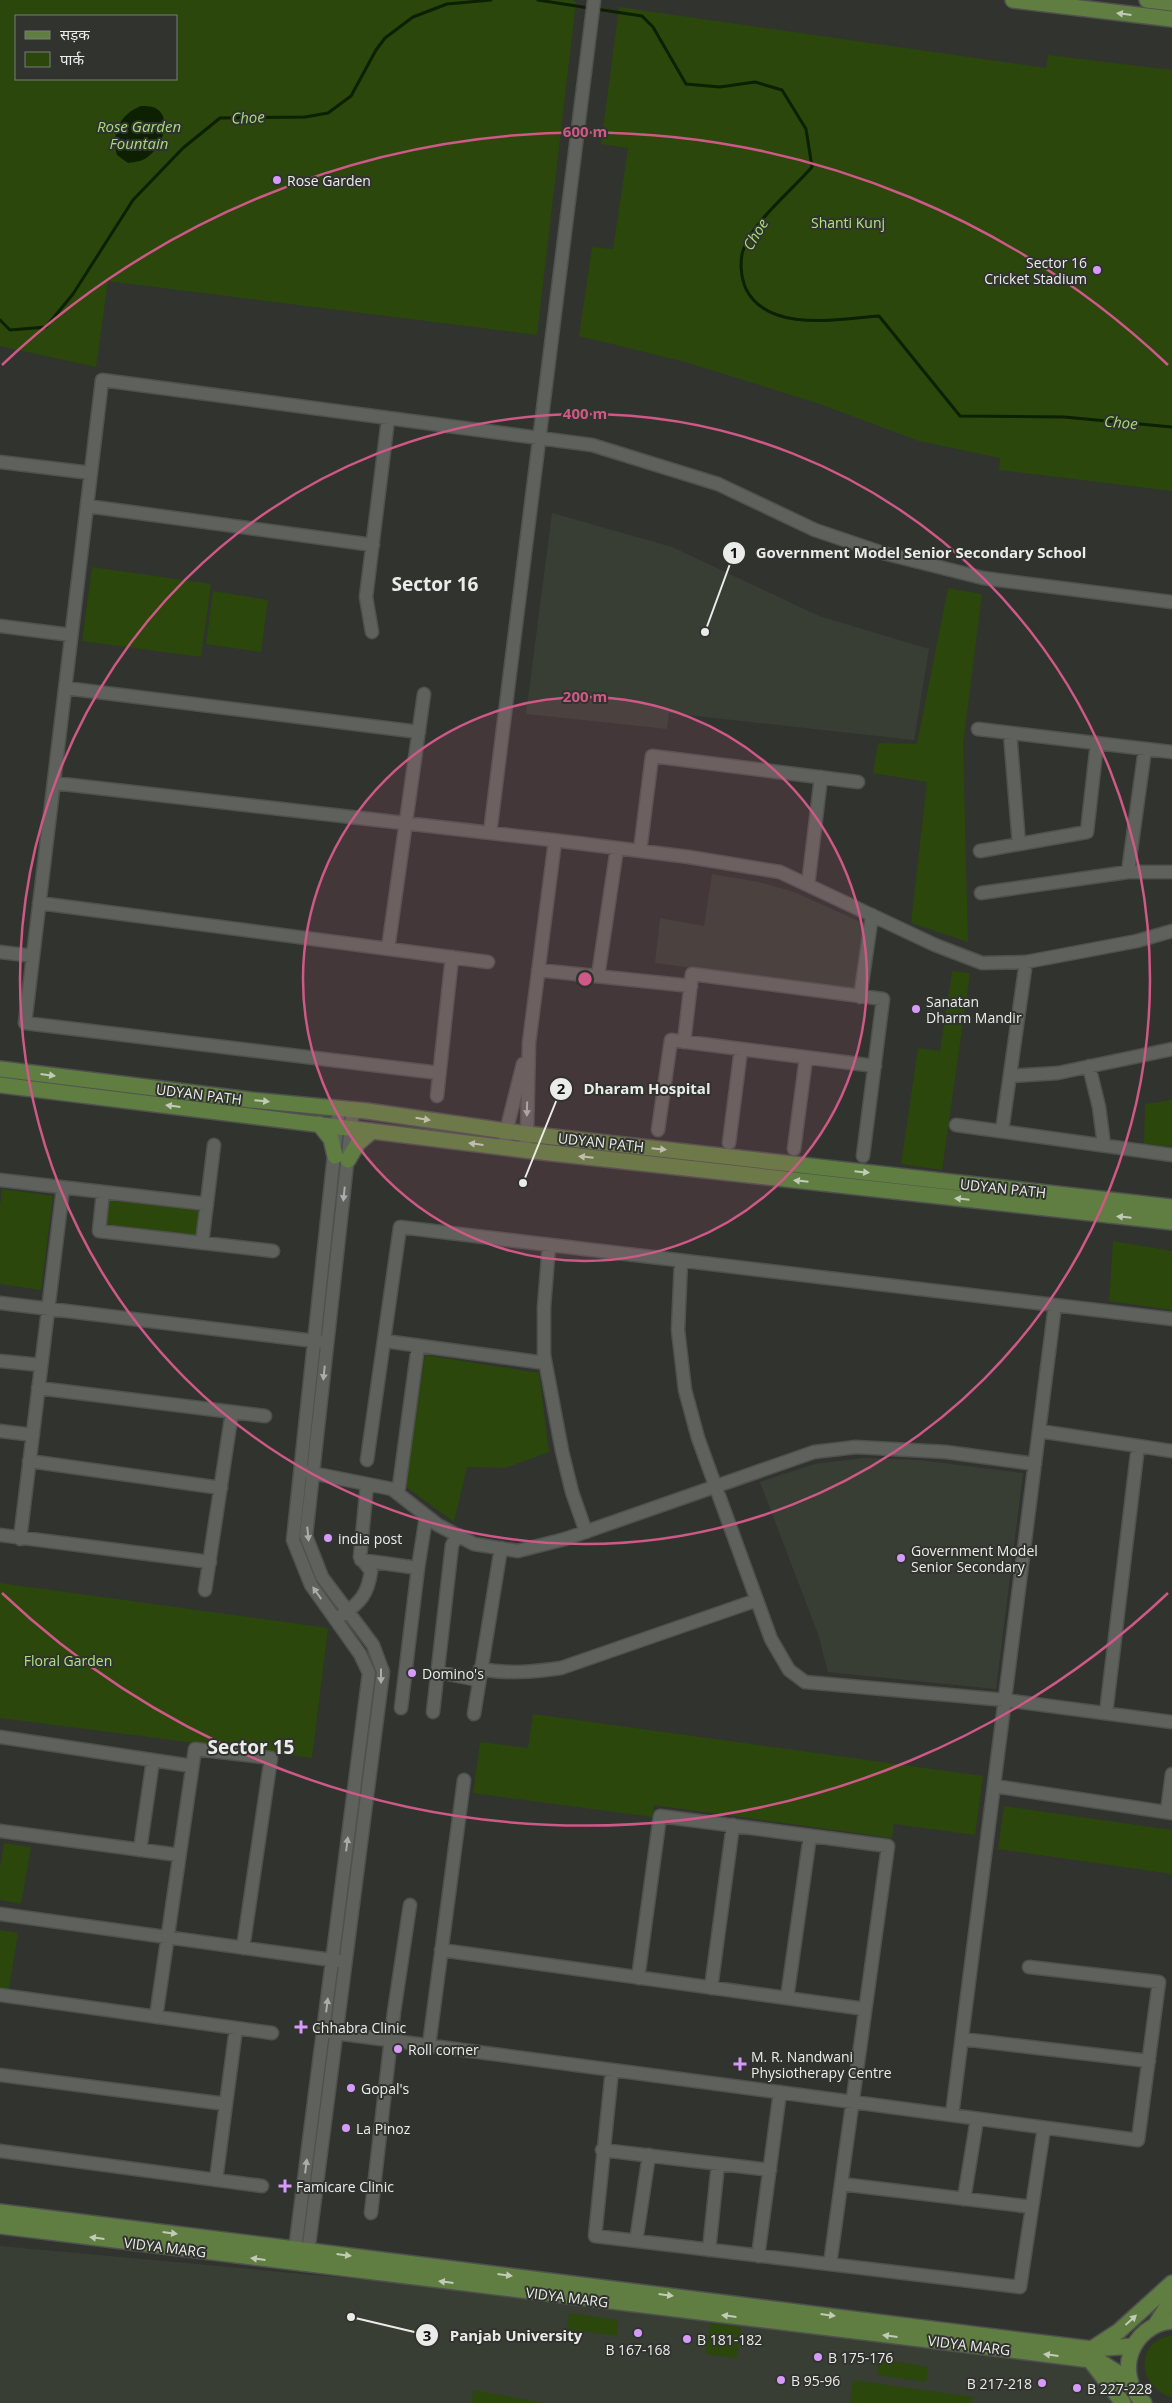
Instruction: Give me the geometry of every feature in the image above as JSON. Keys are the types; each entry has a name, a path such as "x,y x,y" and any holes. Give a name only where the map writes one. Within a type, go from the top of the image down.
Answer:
{"main road":[{"path":"1013,0 1172,20"},
{"path":"1147,0 1172,3"},
{"name":"UDYAN PATH","path":"0,1070 251,1100 346,1109 506,1132 1172,1206"},
{"name":"UDYAN PATH","path":"0,1085 524,1150 1172,1222"},
{"path":"319,1124 331,1139 341,1158 372,1131"},
{"name":"VIDYA MARG","path":"0,2212 301,2257"},
{"name":"VIDYA MARG","path":"0,2226 301,2257 1091,2354 1133,2346"},
{"path":"1123,2403 1091,2354 1119,2332 1172,2283"},
{"path":"1144,2403 1134,2392 1129,2380 1129,2356 1140,2336 1156,2324 1172,2298"},
{"path":"1156,2324 1172,2321"},
{"name":"VIDYA MARG","path":"1091,2354 1129,2380"}],"street":[{"path":"490,833 594,0"},
{"path":"439,1073 25,1023 102,380 592,445 718,484 815,530 883,553 983,578 1172,602"},
{"path":"372,632 366,597 388,419"},
{"path":"0,462 91,473"},
{"path":"87,506 373,545"},
{"path":"0,626 71,634"},
{"path":"65,688 419,732"},
{"path":"388,949 424,694"},
{"path":"978,729 1172,752"},
{"path":"1010,733 1019,844"},
{"path":"980,851 1087,832 1097,743"},
{"path":"1128,872 1146,749"},
{"path":"640,851 652,756 858,782"},
{"path":"808,885 821,777"},
{"path":"54,783 617,848 780,872 935,945 982,963 1026,962 1137,941 1172,928"},
{"path":"524,1150 527,1134 529,1043 555,841"},
{"path":"598,976 617,848"},
{"path":"981,892 1128,872 1172,872"},
{"path":"39,903 488,962"},
{"path":"860,996 872,915"},
{"path":"0,952 33,956"},
{"path":"437,1096 452,958"},
{"path":"1002,1131 1026,962"},
{"path":"538,970 691,986"},
{"path":"684,1042 692,974 883,1000 863,1156"},
{"path":"658,1130 671,1040 874,1066"},
{"path":"505,1147 506,1132 529,1043"},
{"path":"729,1143 741,1049"},
{"path":"1010,1076 1058,1073 1172,1049"},
{"path":"794,1149 806,1058"},
{"path":"1089,1066 1099,1107 1104,1145"},
{"path":"301,2257 330,2032 346,1962 383,1672 372,1645 322,1577 306,1536 307,1472 346,1109"},
{"path":"956,1125 1172,1155"},
{"path":"202,1243 214,1145"},
{"path":"0,1180 207,1204"},
{"path":"20,1538 63,1188"},
{"path":"103,1192 99,1231 273,1251"},
{"path":"367,1460 400,1227 1172,1319"},
{"path":"549,1245 544,1307 545,1363 562,1451 572,1492 586,1532"},
{"path":"681,1261 678,1330 685,1390 698,1438 771,1639 789,1670 805,1682 1005,1700 1172,1722"},
{"path":"0,1303 321,1342"},
{"path":"952,2115 1055,1305"},
{"path":"385,1341 545,1363"},
{"path":"398,1494 418,1346"},
{"path":"0,1361 41,1366"},
{"path":"38,1388 265,1416"},
{"path":"205,1590 232,1412"},
{"path":"0,1431 33,1435"},
{"path":"1039,1432 1172,1451"},
{"path":"1106,1713 1138,1446"},
{"path":"307,1472 392,1490 438,1525 474,1544 518,1551 586,1532 814,1452 856,1447 946,1452 1035,1464"},
{"path":"29,1461 221,1488"},
{"path":"307,1472 293,1540 311,1585 360,1654 369,1673 332,1960 330,2032"},
{"path":"336,1619 359,1603 366,1592 370,1571 361,1560 367,1484"},
{"path":"401,1708 426,1517"},
{"path":"0,1535 210,1562"},
{"path":"433,1712 452,1545 458,1535"},
{"path":"474,1714 500,1548"},
{"path":"361,1560 418,1568"},
{"path":"438,1672 479,1675 562,1668 757,1600"},
{"path":"0,1737 192,1766"},
{"path":"156,2016 195,1749 272,1758 244,1948"},
{"path":"140,1850 153,1760"},
{"path":"994,1786 1170,1813 1172,1774"},
{"path":"429,2045 464,1780"},
{"path":"638,1978 660,1816 888,1846 830,2264"},
{"path":"711,1988 733,1826"},
{"path":"0,1830 179,1856"},
{"path":"787,1998 810,1836"},
{"path":"371,2213 391,2040 410,1906"},
{"path":"0,1914 346,1962"},
{"path":"442,1950 865,2009"},
{"path":"330,2032 1138,2140 1160,1982 1029,1967"},
{"path":"0,1995 272,2033"},
{"path":"216,2180 236,2028"},
{"path":"962,2039 1149,2061"},
{"path":"612,2070 602,2150 595,2236 1020,2287 1044,2128"},
{"path":"0,2075 226,2104"},
{"path":"758,2256 780,2092"},
{"path":"964,2199 977,2119"},
{"path":"602,2150 770,2170"},
{"path":"0,2152 262,2186"},
{"path":"636,2241 648,2155"},
{"path":"709,2250 718,2164"},
{"path":"841,2184 1032,2207"}],"shaded area":[{"path":"552,513 672,547 819,616 929,649 914,740 669,713 667,729 526,714"},
{"path":"712,874 759,882 794,892 865,924 855,989 655,963 660,918 704,926"},
{"name":"Government Model Senior Secondary","path":"863,1458 919,1460 1023,1473 996,1689 828,1672 818,1634 760,1482 815,1464"},
{"path":"0,2246 477,2290 1104,2366 1135,2398 1136,2403 0,2403"}],"green space":[{"name":"Rose Garden","path":"0,0 573,0 576,2 537,335 108,281 96,367 0,346"},
{"name":"Shanti Kunj","path":"619,7 1046,68 1048,55 1172,70 1172,491 999,470 1000,458 919,441 817,403 685,362 579,336 592,247 613,249 628,148 601,144"},
{"path":"92,567 211,584 201,657 82,641"},
{"path":"948,588 982,594 963,744 968,942 911,923 927,782 873,773 878,743 917,744"},
{"path":"213,591 268,600 261,652 206,644"},
{"path":"952,971 970,973 942,1170 901,1164 918,1048 940,1051"},
{"path":"1172,1100 1172,1147 1144,1144 1145,1104"},
{"path":"2,1189 53,1196 41,1290 0,1284 0,1206"},
{"path":"106,1199 200,1209 197,1238 103,1227"},
{"path":"1113,1241 1172,1251 1172,1310 1109,1301"},
{"path":"425,1355 539,1373 549,1452 505,1468 467,1467 454,1522 405,1486"},
{"name":"Floral Garden","path":"0,1583 328,1628 312,1758 0,1718"},
{"path":"533,1714 983,1776 975,1835 894,1824 892,1838 654,1805 652,1817 473,1793 480,1742 528,1748"},
{"path":"1004,1806 1172,1830 1172,1874 998,1849"},
{"path":"4,1843 31,1847 21,1904 0,1900 0,1867"},
{"path":"0,1930 18,1933 9,1989 0,1988"},
{"path":"569,2313 618,2320 617,2336 567,2329"},
{"path":"710,2323 741,2327 737,2358 705,2354"},
{"path":"1172,2336 1172,2397 1160,2392 1151,2384 1146,2374 1145,2364 1146,2354 1152,2345 1160,2339"},
{"path":"879,2359 928,2367 926,2382 877,2375"},
{"path":"853,2380 973,2397 971,2403 850,2403"},
{"path":"473,2390 544,2403 472,2403"}],"water":[{"name":"Rose Garden Fountain","path":"141,106 154,107 161,113 164,119 164,132 158,145 148,157 140,161 128,163 117,155 115,147 116,132 123,119"}],"waterway":[{"name":"Choe","path":"0,320 10,330 46,327 73,294 133,200 183,148 220,118 305,117 328,113 351,96 376,50 385,38 413,17 447,4 491,0"},
{"name":"Choe","path":"538,0 589,8"},
{"name":"Choe","path":"596,9 642,16 653,27 686,84 720,87 755,82 782,90 806,129 812,167 756,227 742,253 741,269 743,280 746,289 756,303 770,312 787,318 825,320 879,316 960,416 1064,417 1172,427"}],"place":[{"name":"Rose Garden","path":"277,180"},
{"name":"Sector 16 Cricket Stadium","path":"1097,270"},
{"name":"Government Model Senior Secondary School","path":"705,632"},
{"name":"Sanatan Dharm Mandir","path":"916,1009"},
{"name":"Dharam Hospital","path":"523,1183"},
{"name":"india post","path":"328,1538"},
{"name":"Government Model Senior Secondary","path":"901,1558"},
{"name":"Domino's","path":"412,1673"},
{"name":"Chhabra Clinic","path":"301,2027"},
{"name":"Roll corner","path":"398,2049"},
{"name":"M. R. Nandwani Physiotherapy Centre","path":"740,2064"},
{"name":"Gopal's","path":"351,2088"},
{"name":"La Pinoz","path":"346,2128"},
{"name":"Famicare Clinic","path":"285,2186"},
{"name":"Panjab University","path":"351,2317"},
{"name":"B 167-168","path":"638,2333"},
{"name":"B 181-182","path":"687,2339"},
{"name":"B 175-176","path":"818,2357"},
{"name":"B 95-96","path":"781,2380"},
{"name":"B 217-218","path":"1042,2383"},
{"name":"B 227-228","path":"1077,2388"}],"district":[{"name":"Sector 16","path":"435,584"},
{"name":"Sector 15","path":"251,1747"}]}
